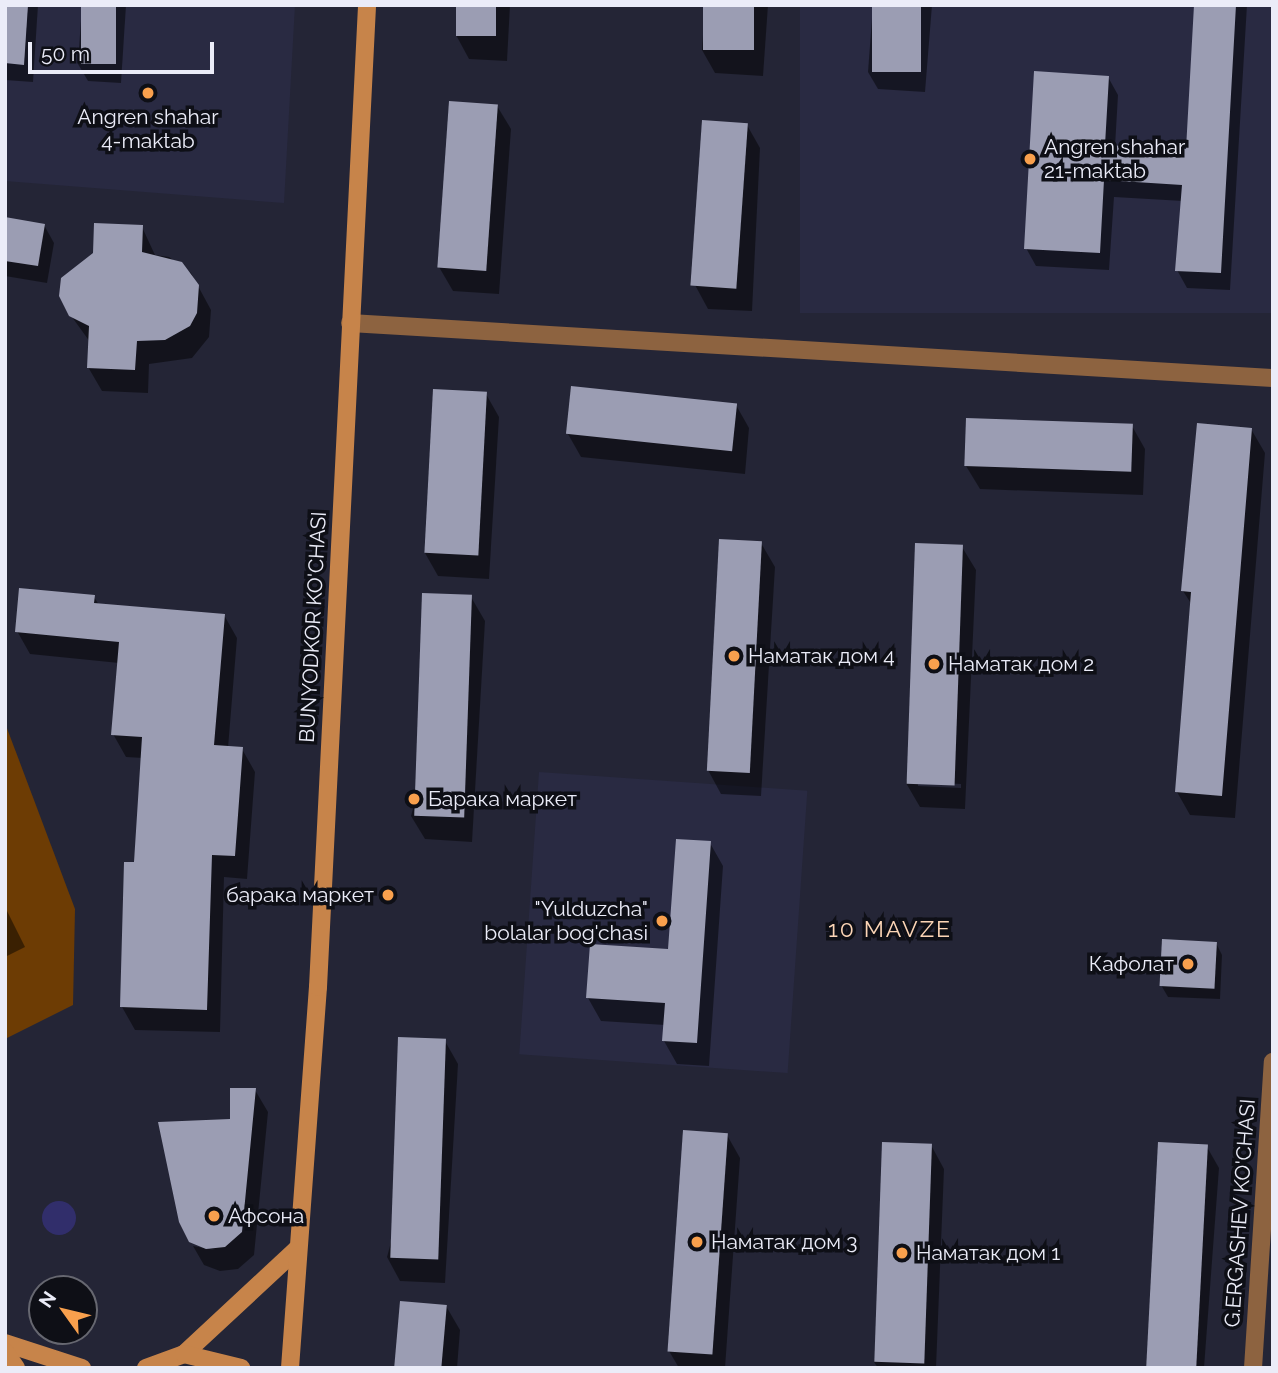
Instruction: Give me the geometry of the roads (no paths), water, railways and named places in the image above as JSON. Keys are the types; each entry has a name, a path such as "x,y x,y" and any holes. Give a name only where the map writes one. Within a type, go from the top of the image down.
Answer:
{"main road":[{"name":"BUNYODKOR KO'CHASI","path":"289,1368 318,987 368,5"},
{"path":"145,1368 184,1354 296,1250"},
{"path":"5,1343 82,1368"},
{"path":"5,1352 16,1368"},
{"path":"184,1354 241,1368"}],"street":[{"path":"350,323 1273,378"},
{"name":"G.ERGASHEV KO'CHASI","path":"1253,1368 1273,1062"}],"place":[{"name":"Angren shahar 4-maktab","path":"148,93"},
{"name":"Angren shahar 21-maktab","path":"1030,159"},
{"name":"Наматак дом 4","path":"734,656"},
{"name":"Наматак дом 2","path":"934,664"},
{"name":"Барака маркет","path":"414,799"},
{"name":"барака маркет","path":"388,895"},
{"name":"\"Yulduzcha\" bolalar bog'chasi","path":"662,921"},
{"name":"Кафолат","path":"1188,964"},
{"name":"Афсона","path":"214,1216"},
{"name":"Наматак дом 3","path":"697,1242"},
{"name":"Наматак дом 1","path":"902,1253"}],"district":[{"name":"10 MAVZE","path":"890,929"}]}
